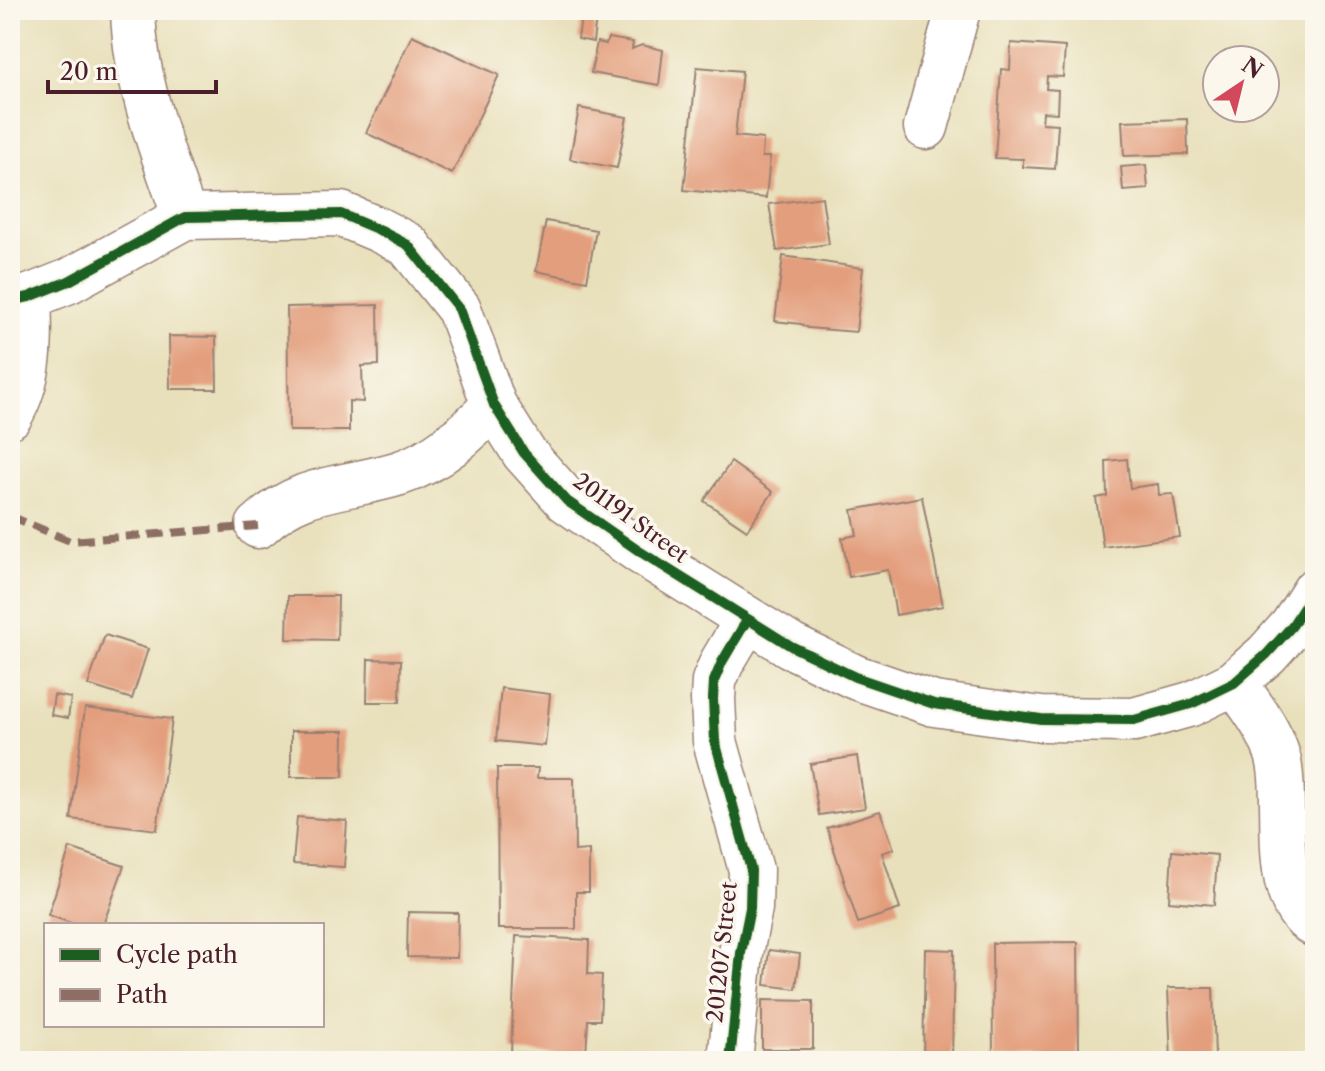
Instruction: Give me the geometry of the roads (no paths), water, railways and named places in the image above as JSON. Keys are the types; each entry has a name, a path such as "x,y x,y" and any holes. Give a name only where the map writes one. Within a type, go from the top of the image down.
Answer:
{"street":[{"path":"133,10 134,53 144,97 185,217"},
{"path":"926,127 958,10"},
{"name":"201191 Street","path":"20,299 69,281 185,217 341,214 408,245 459,309 494,405 524,453 567,501 747,620 855,677 934,704 1041,719 1134,720 1191,704 1234,683 1292,626 1315,590"},
{"path":"10,416 27,375 31,353 20,299"},
{"path":"258,526 279,506 305,495 400,473 422,464 474,427 494,405"},
{"name":"201207 Street","path":"730,1061 741,953 750,908 751,870 715,741 713,699 714,681 722,662 747,620"},
{"path":"1234,683 1254,709 1277,753 1284,865 1295,901 1315,925"}]}
